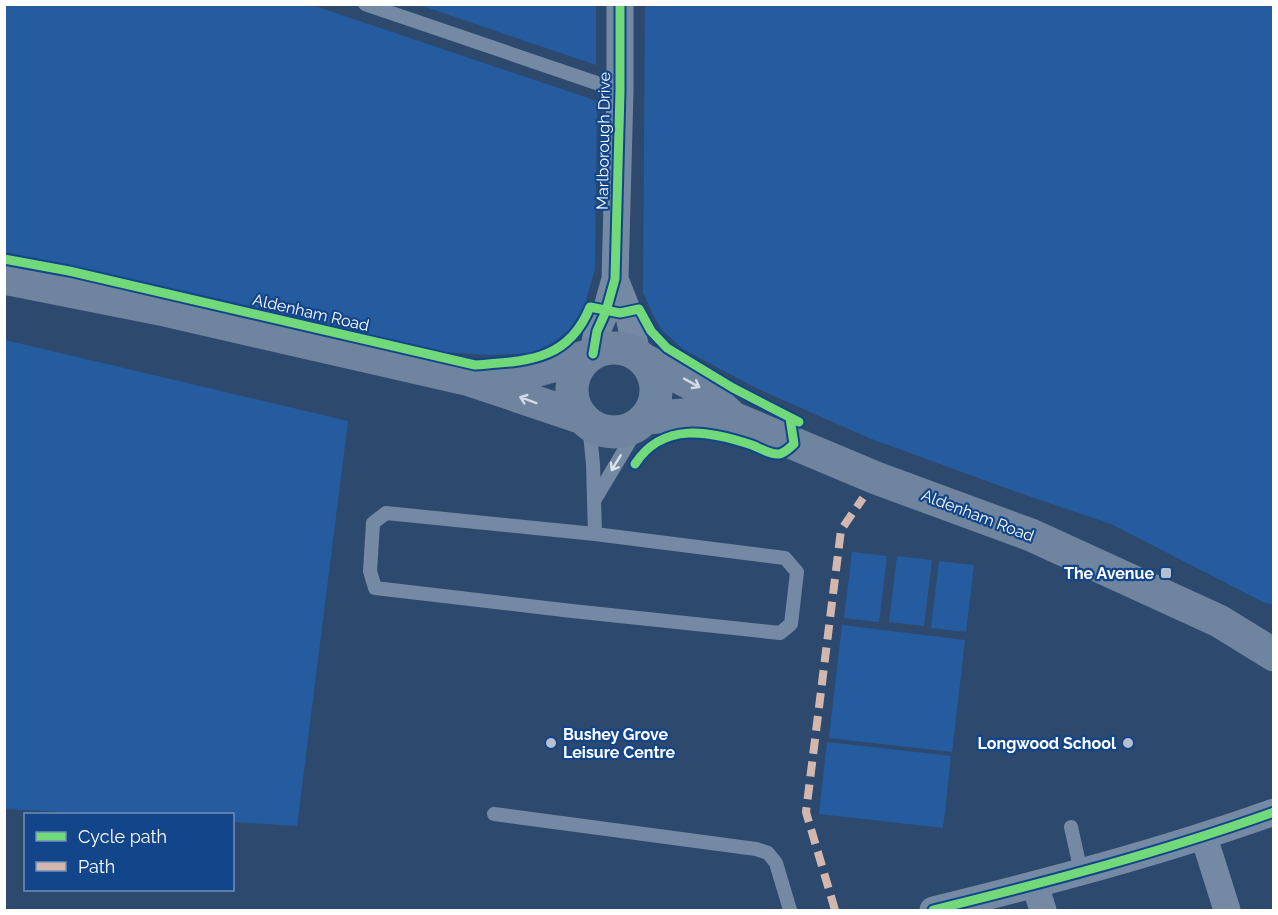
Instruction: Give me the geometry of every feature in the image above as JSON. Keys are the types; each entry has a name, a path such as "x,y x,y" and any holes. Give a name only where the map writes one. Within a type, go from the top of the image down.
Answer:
{"main road":[{"name":"Aldenham Road","path":"4,278 160,309 470,380 586,421"},
{"path":"615,347 640,357 651,369 655,379 656,393 653,406 643,421 625,431 612,432 601,430 586,421 575,406 572,390 575,374 580,364 590,355 615,347"},
{"name":"Aldenham Road","path":"470,380 527,373 590,355"},
{"name":"Aldenham Road","path":"640,357 702,389 733,418"},
{"name":"Aldenham Road","path":"643,421 682,415 733,418 876,478 1031,535 1219,621 1274,655"},
{"path":"1240,634 1274,636"}],"street":[{"name":"Marlborough Drive","path":"590,355 615,279 620,4"},
{"name":"Marlborough Drive","path":"615,279 628,312 640,357"},
{"path":"933,910 1035,885 1204,837 1274,812"},
{"path":"1204,837 1227,910"},
{"path":"1035,885 1044,910"}],"lane":[{"path":"365,4 620,91"},
{"path":"586,421 593,464 594,534"},
{"path":"593,502 643,421"},
{"path":"386,513 594,534 784,558 797,572 791,624 780,633 375,588 370,571 373,523 386,513"},
{"path":"494,814 756,849 768,853 776,863 790,910"},
{"path":"1071,827 1081,872"}],"shaded area":[{"path":"4,5 312,5 597,101 595,269 585,304 571,328 554,342 532,353 489,355 444,352 5,252"},
{"path":"420,5 596,5 596,65"},
{"path":"645,5 1273,5 1273,604 1265,603 1111,524 869,438 758,389 683,349 662,330 643,292"},
{"path":"5,340 348,421 297,826 234,822 234,813 83,813 5,809"},
{"path":"852,552 887,556 879,622 844,618"},
{"path":"897,556 932,560 924,626 889,622"},
{"path":"939,561 974,565 966,632 931,628"},
{"path":"842,625 965,640 952,752 829,738"},
{"path":"827,742 951,756 943,828 819,814"}],"marked path":[{"path":"835,910 806,812 841,530 863,498"}],"cycle path":[{"path":"593,354 597,331 606,311 615,279 620,4"},
{"path":"4,259 69,271 475,365 528,359 557,348 570,339 581,325 590,307 620,313 639,309 651,331 667,348 733,388 799,422"},
{"path":"635,464 646,450 659,441 673,435 688,433 720,436 772,453 781,453 794,444 790,418"},
{"path":"933,910 1104,866 1274,812"}],"place":[{"name":"The Avenue","path":"1166,573"},
{"name":"Bushey Grove Leisure Centre","path":"551,743"},
{"name":"Longwood School","path":"1128,743"}]}
